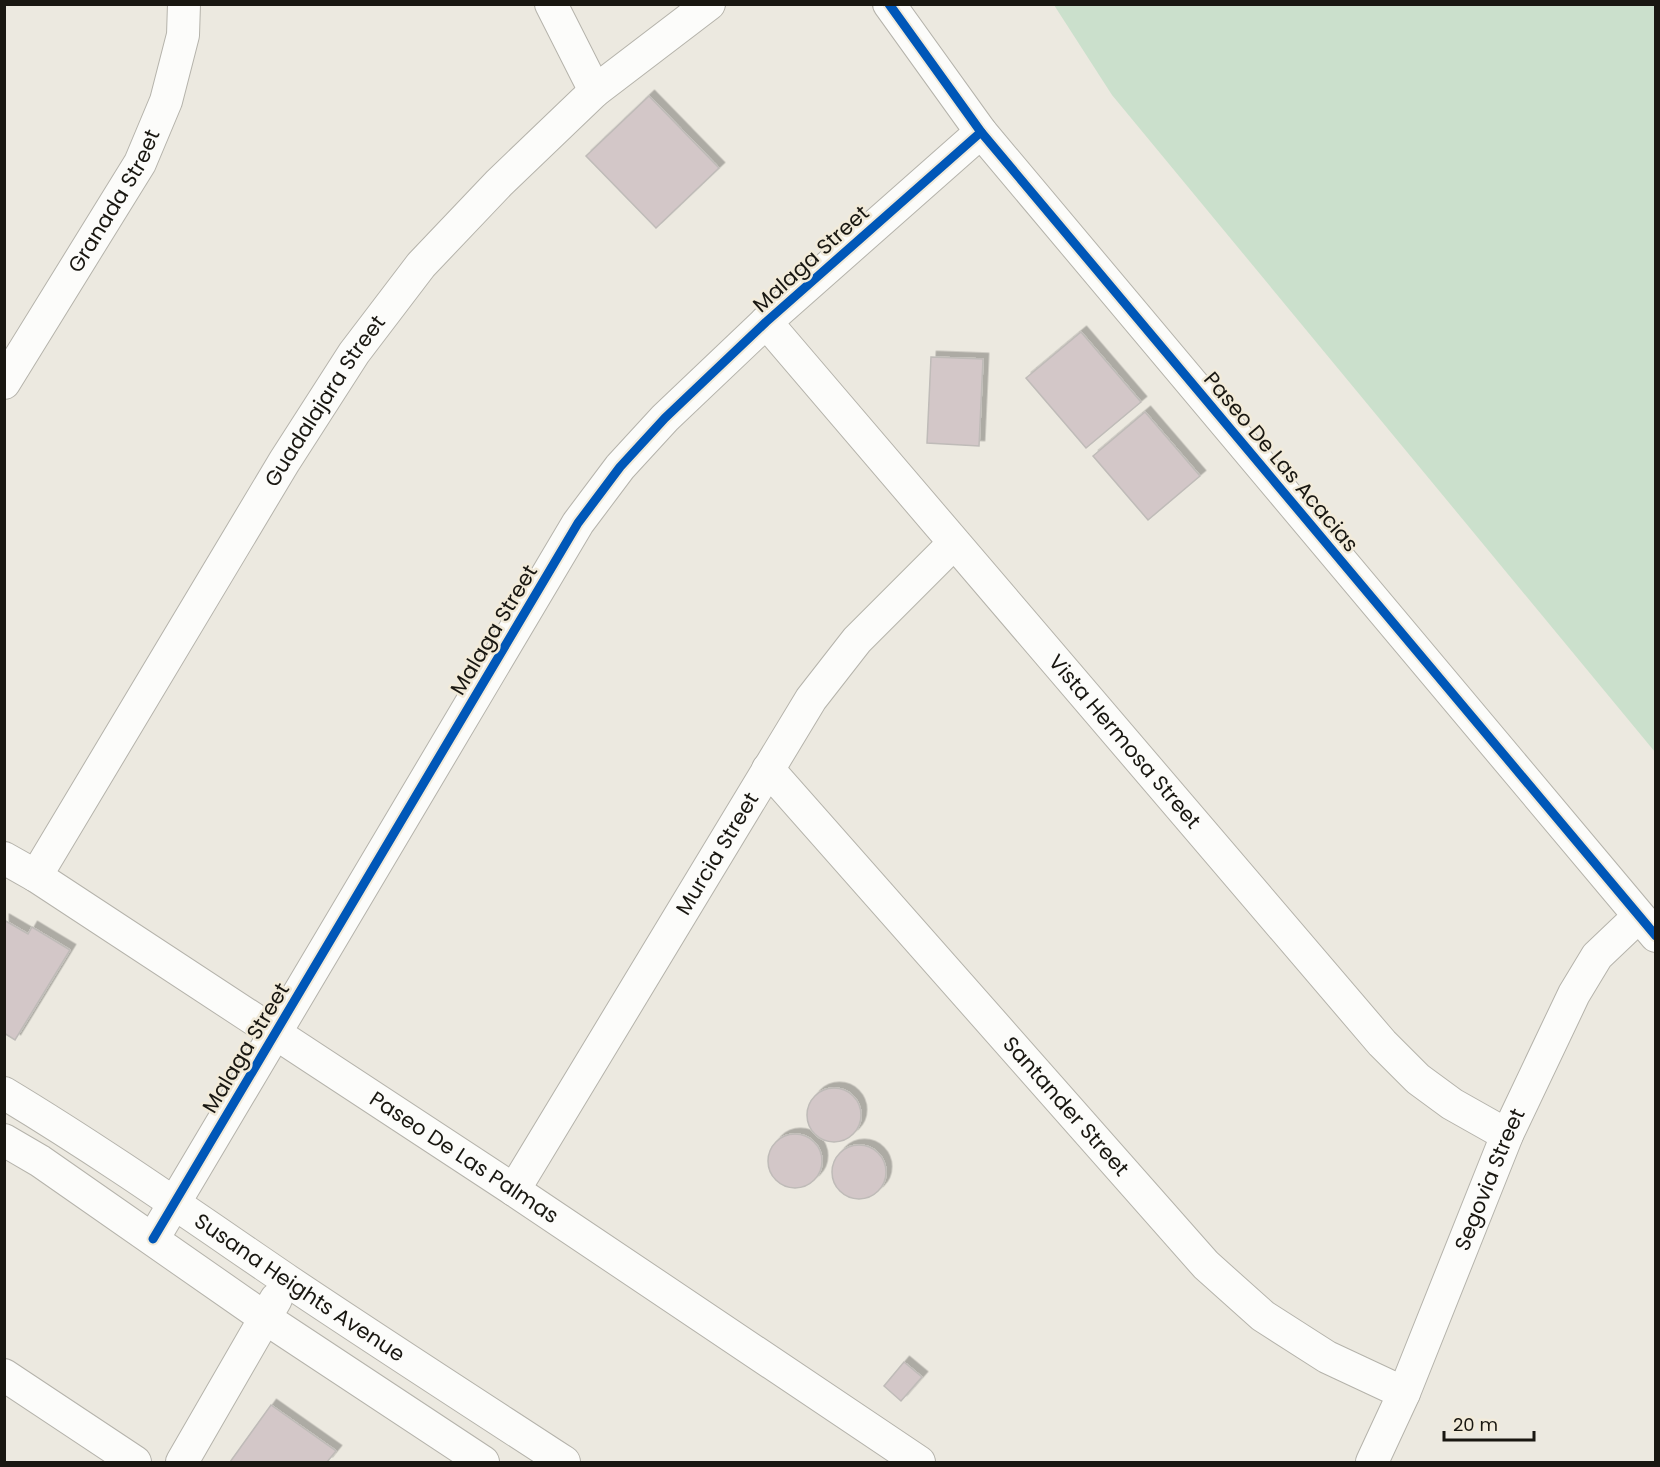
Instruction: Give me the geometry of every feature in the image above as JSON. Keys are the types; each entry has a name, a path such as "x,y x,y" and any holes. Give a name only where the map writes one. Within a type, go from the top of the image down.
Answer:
{"street":[{"name":"Granada Street","path":"4,383 140,163 166,101 183,35 184,4"},
{"path":"551,4 595,91"},
{"name":"Guadalajara Street","path":"36,876 284,462 354,352 421,265 499,183 595,91 709,4"},
{"name":"Paseo De Las Acacias","path":"889,4 981,132 1647,926"},
{"name":"Malaga Street","path":"153,1239 578,523 620,467 665,418 766,322 981,132"},
{"name":"Vista Hermosa Street","path":"766,322 1382,1043 1418,1079 1452,1104 1507,1135"},
{"name":"Murcia Street","path":"514,1190 811,699 857,640 954,543"},
{"name":"Santander Street","path":"768,769 1206,1265 1263,1316 1327,1357 1404,1393"},
{"name":"Paseo De Las Palmas","path":"4,858 36,876 276,1032 919,1462"},
{"name":"Segovia Street","path":"1372,1462 1404,1393 1507,1135 1585,974 1597,956 1647,926"},
{"name":"Susana Heights Avenue","path":"4,1093 61,1127 175,1202 287,1280 564,1462"},
{"name":"Susana Heights Avenue","path":"4,1140 40,1161 265,1318 483,1462"},
{"path":"182,1462 287,1280"},
{"path":"4,1375 135,1462"}],"green space":[{"path":"1054,5 1655,5 1655,752 1112,95"}],"building":[{"path":"649,96 719,168 656,228 586,156"},
{"path":"1081,332 1141,402 1086,448 1026,378"},
{"path":"931,357 983,359 979,446 927,443"},
{"path":"1145,412 1200,476 1148,520 1093,456"},
{"path":"4,920 28,934 32,927 70,950 15,1040 4,1033"},
{"path":"834,1088 844,1090 853,1096 859,1105 861,1115 859,1125 853,1134 844,1140 834,1142 824,1140 815,1134 809,1125 807,1115 809,1105 815,1096 824,1090"},
{"path":"795,1134 805,1136 814,1142 820,1151 822,1161 820,1171 814,1180 805,1186 795,1188 785,1186 776,1180 770,1171 768,1161 770,1151 776,1142 785,1136"},
{"path":"859,1145 869,1147 878,1153 884,1162 886,1172 884,1182 878,1191 869,1197 859,1199 849,1197 840,1191 834,1182 832,1172 834,1162 840,1153 849,1147"},
{"path":"904,1362 922,1377 901,1401 884,1386"},
{"path":"271,1405 336,1451 327,1462 230,1462"}],"cycle path":[{"path":"889,4 981,132 1656,936"},
{"path":"153,1239 578,523 620,467 665,418 766,322 981,132"}]}
